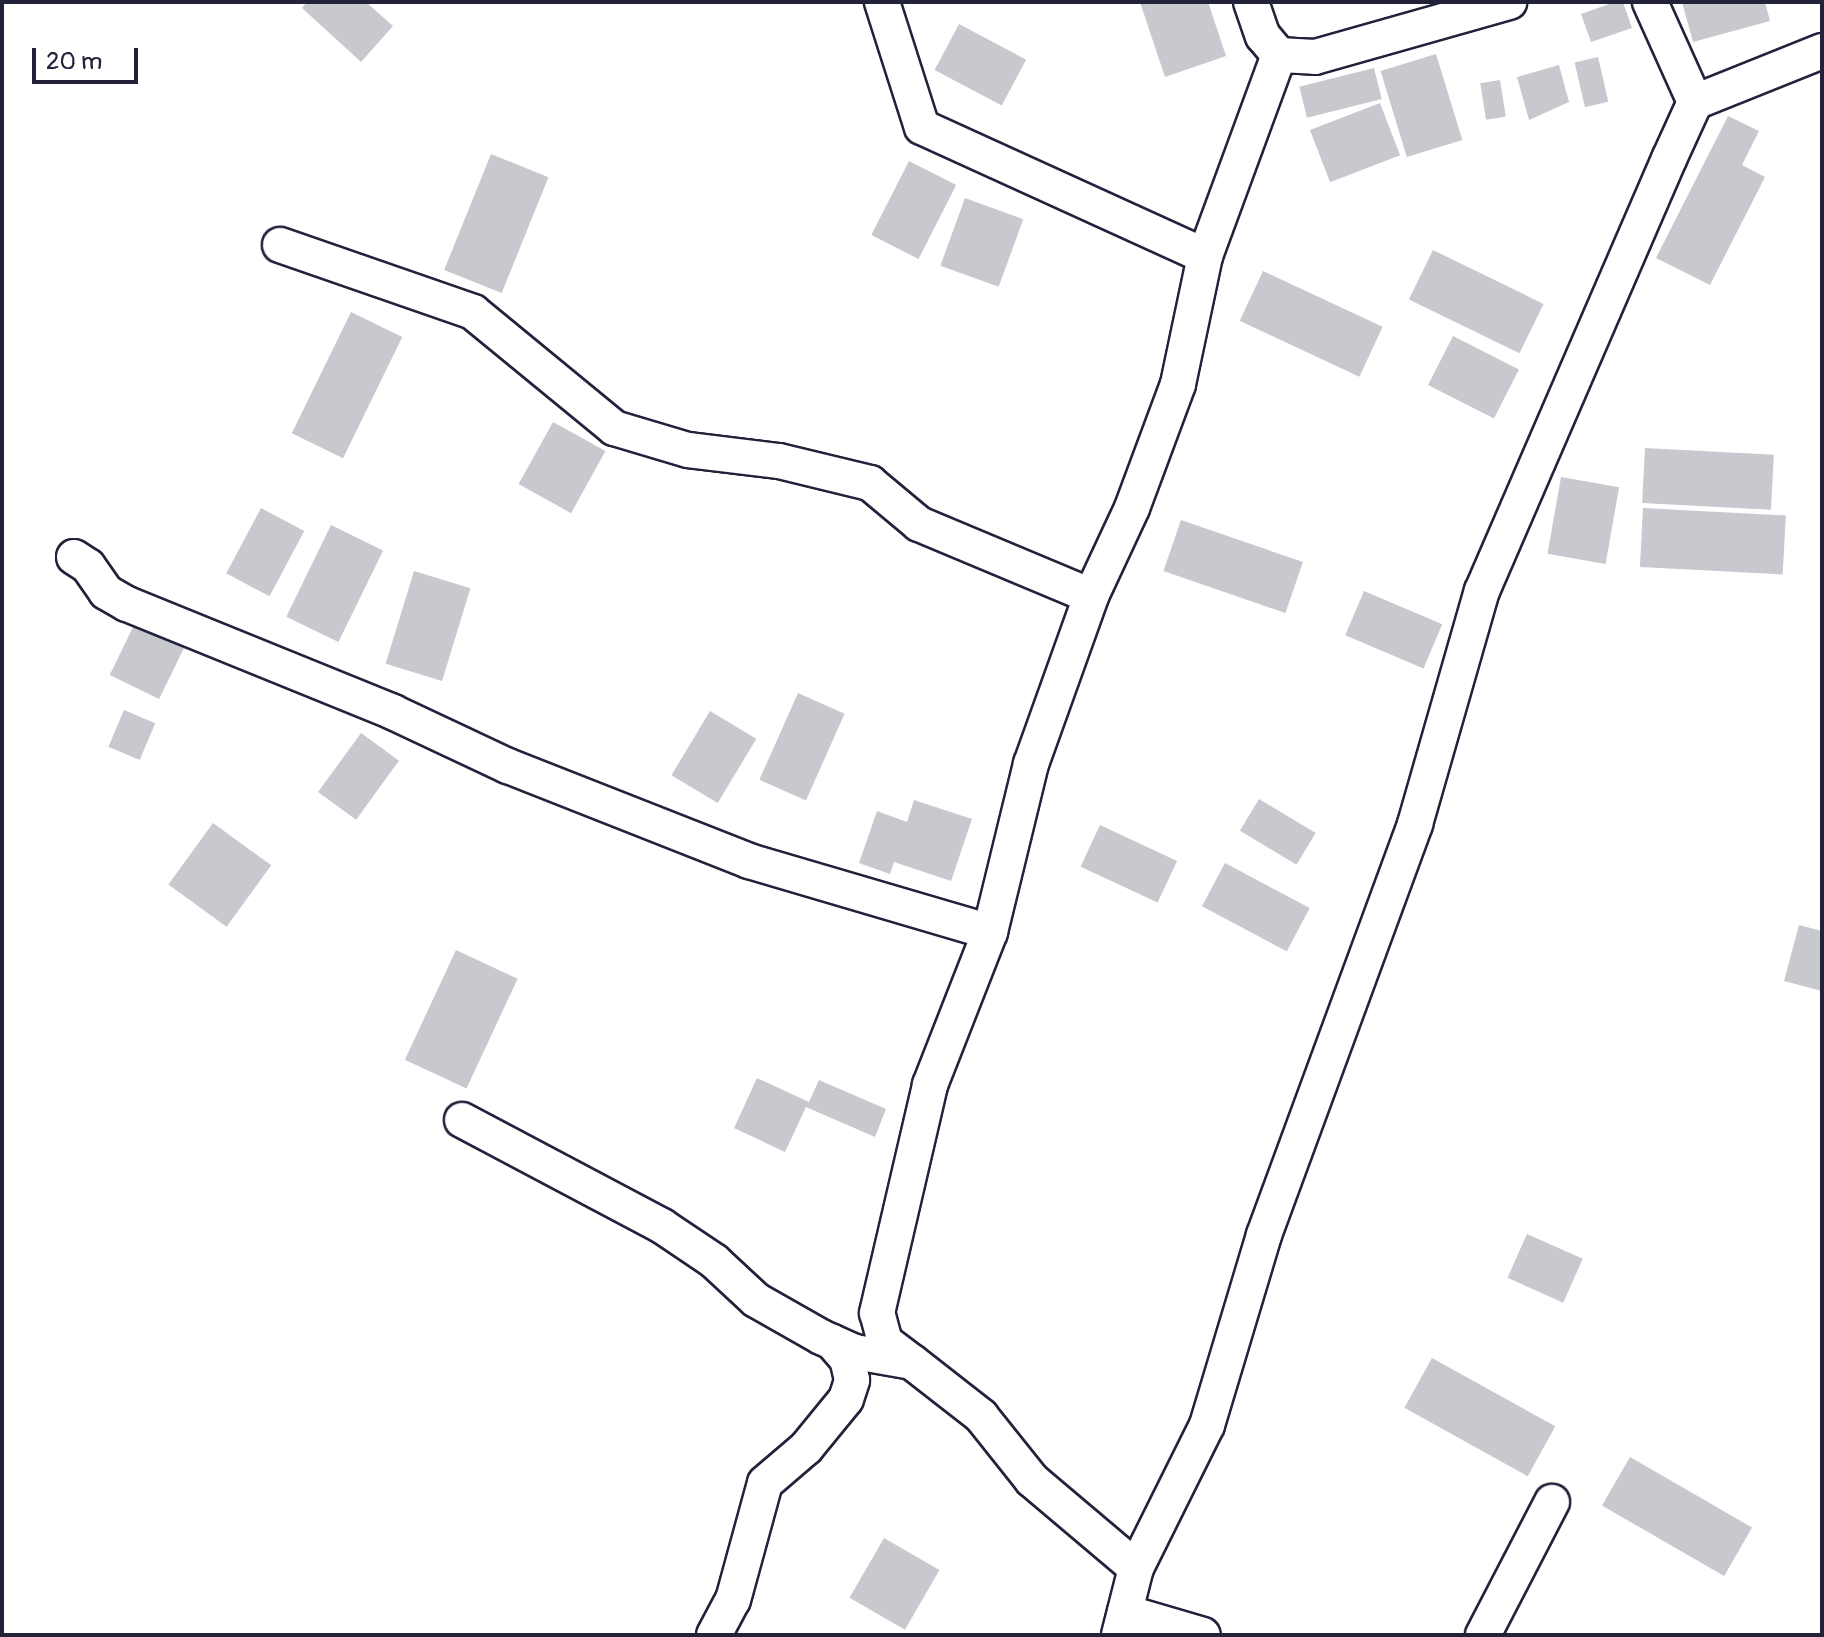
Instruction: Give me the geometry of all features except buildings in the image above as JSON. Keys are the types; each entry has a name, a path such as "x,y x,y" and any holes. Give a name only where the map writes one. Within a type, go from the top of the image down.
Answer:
{"street":[{"path":"882,2 922,127 1205,256"},
{"path":"1251,2 1263,36 1279,55 1315,57 1509,2"},
{"path":"1650,2 1695,102"},
{"path":"1203,1635 1122,1624 1136,1568 1207,1425 1264,1235 1415,824 1482,591 1695,102 1822,51"},
{"path":"1136,1568 1032,1480 981,1416 885,1342 877,1313 883,1273 897,1236 930,1085 990,932 1031,764 1091,596 1132,508 1178,384 1205,256 1279,55"},
{"path":"280,245 473,312 614,428 688,450 779,461 870,483 919,524 1091,596"},
{"path":"74,557 88,566 106,592 127,604 393,712 508,766 749,861 990,932"},
{"path":"462,1120 662,1226 714,1261 756,1300 832,1342 912,1362"},
{"path":"714,1635 733,1600 765,1483 806,1448 846,1399 852,1380 847,1359 832,1342"},
{"path":"1483,1635 1552,1502"}]}
